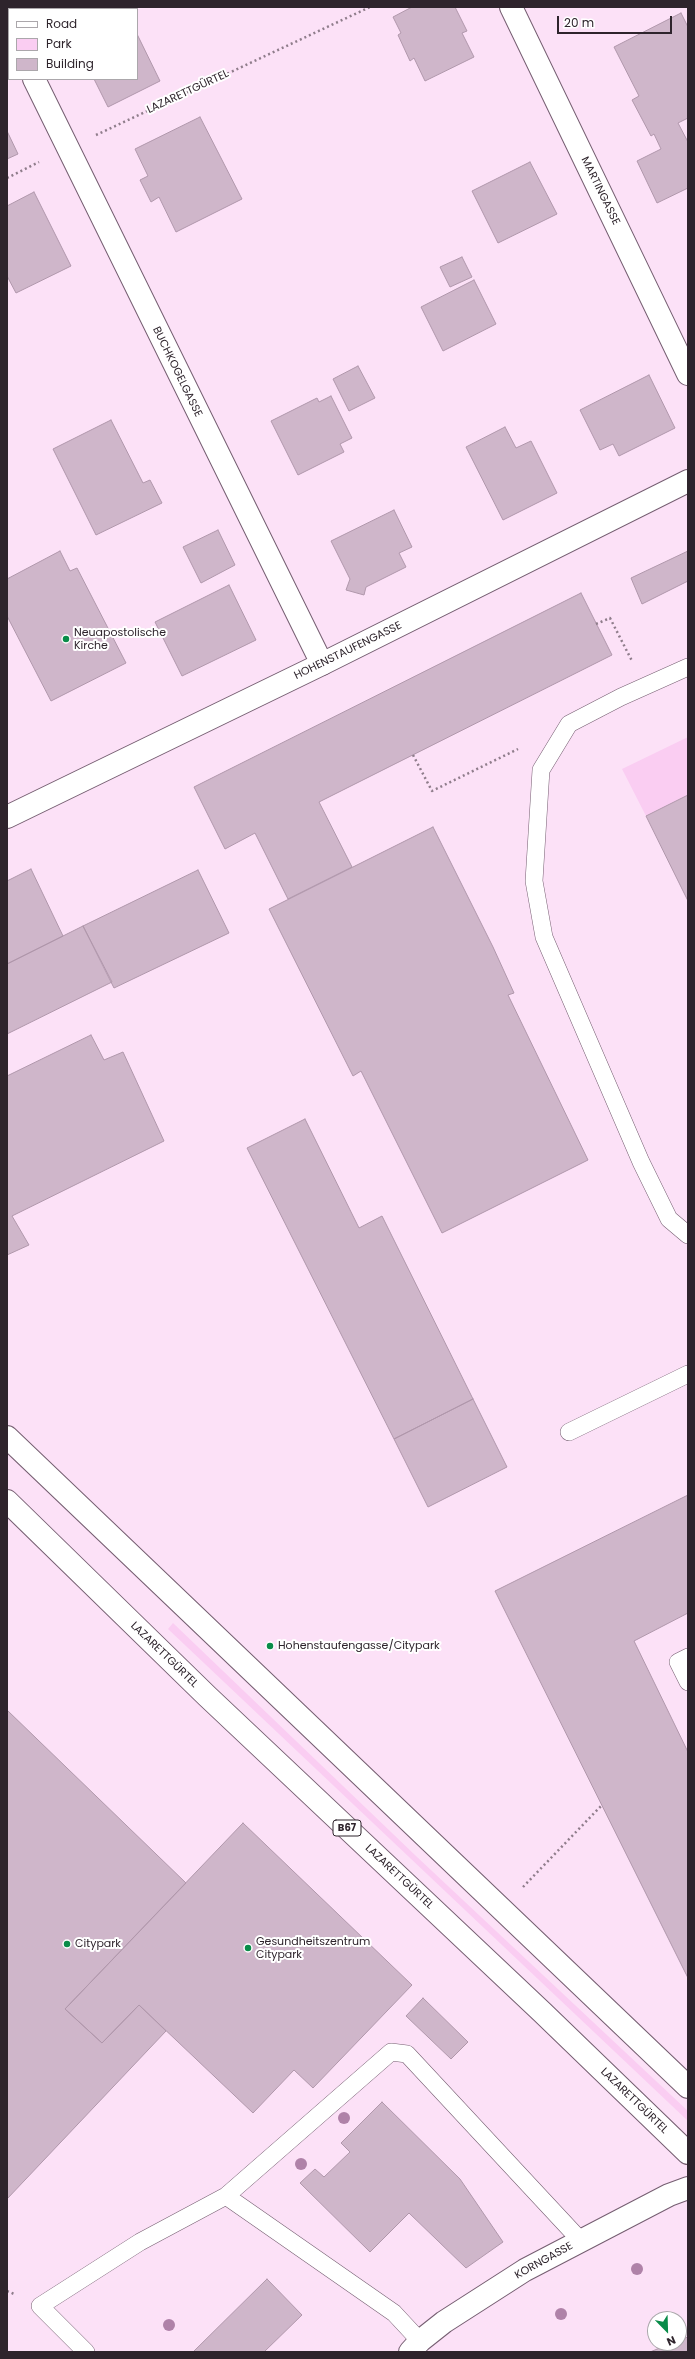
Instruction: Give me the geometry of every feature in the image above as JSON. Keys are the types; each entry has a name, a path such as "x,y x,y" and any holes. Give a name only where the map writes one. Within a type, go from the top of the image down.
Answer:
{"street":[{"name":"MARTINGASSE","path":"511,7 688,374"},
{"name":"BUCHKOGELGASSE","path":"34,80 67,149 322,664"},
{"name":"HOHENSTAUFENGASSE","path":"7,817 322,664 688,481"},
{"path":"7,1437 688,2088"},
{"name":"LAZARETTGÜRTEL","path":"7,1501 196,1685 542,2012 688,2153"},
{"name":"KORNGASSE","path":"415,2346 444,2322 525,2270 669,2196 688,2188"}],"lane":[{"path":"688,667 569,724 541,770 534,881 544,938 638,1155 670,1219 688,1235"},
{"path":"569,1432 688,1374"},
{"path":"688,1658 678,1662 688,1682"},
{"path":"86,2352 40,2306 140,2242 226,2196 388,2054 396,2051 407,2054 581,2241"},
{"path":"226,2196 394,2313 415,2346"}],"path":[{"name":"LAZARETTGÜRTEL","path":"7,178 370,7"},
{"path":"596,624 610,618 644,687"},
{"path":"413,755 432,791 521,747"},
{"path":"519,1892 601,1806"}],"green space":[{"path":"688,737 688,795 646,816 622,769"},
{"path":"173,1623 416,1856 688,2111 688,2121 168,1629"}],"building":[{"path":"412,7 455,7 467,31 462,33 474,57 425,81 414,58 410,61 398,35 401,33 393,17"},
{"path":"681,13 688,27 688,118 678,123 688,142 688,188 657,203 637,161 661,149 654,134 651,136 632,100 639,96 614,47"},
{"path":"138,36 160,81 108,107 94,80 138,80"},
{"path":"200,117 242,199 176,232 159,197 151,202 140,180 148,176 135,149"},
{"path":"7,131 18,154 7,159"},
{"path":"530,162 557,214 498,243 472,191"},
{"path":"34,192 71,266 16,293 7,276 7,206"},
{"path":"462,257 472,277 450,287 440,267"},
{"path":"474,280 496,324 443,351 421,307"},
{"path":"358,366 375,398 349,411 333,379"},
{"path":"649,375 675,428 619,456 613,444 600,450 580,410"},
{"path":"331,396 352,438 340,444 344,452 298,475 271,421 317,398 319,402"},
{"path":"111,420 143,483 150,480 162,503 96,535 53,449"},
{"path":"505,427 516,448 531,441 557,493 503,520 466,447"},
{"path":"394,510 412,547 399,553 406,567 366,587 364,595 346,590 350,579 331,541"},
{"path":"218,530 235,565 201,583 183,547"},
{"name":"Neuapostolische Kirche","path":"60,551 70,571 77,568 126,663 51,701 7,616 7,579"},
{"path":"688,551 688,581 642,604 631,578"},
{"path":"229,585 256,640 182,676 155,622"},
{"path":"581,593 612,655 319,802 352,867 288,899 255,833 225,849 194,787"},
{"path":"688,795 688,901 646,816"},
{"path":"433,827 493,947 514,993 508,995 588,1160 442,1233 361,1071 353,1076 269,909"},
{"path":"31,869 63,936 7,964 7,881"},
{"path":"198,870 229,933 114,988 83,926"},
{"path":"83,926 112,982 7,1034 7,964"},
{"path":"91,1035 104,1060 123,1052 164,1141 12,1216 29,1245 7,1255 7,1076"},
{"path":"305,1119 359,1228 382,1216 473,1399 394,1439 247,1148"},
{"path":"473,1399 507,1467 428,1507 394,1439"},
{"path":"688,1495 688,1613 634,1641 688,1752 688,1978 495,1591"},
{"name":"Citypark","path":"7,1710 186,1883 65,2009 102,2043 139,2005 166,2031 7,2199"},
{"name":"Gesundheitszentrum Citypark","path":"243,1823 412,1985 313,2088 294,2070 253,2113 139,2005 102,2043 65,2009"},
{"path":"423,1998 468,2042 451,2059 406,2016"},
{"path":"382,2102 460,2179 503,2242 466,2268 409,2213 370,2252 300,2183 315,2169 324,2177 350,2152 341,2143"},
{"path":"267,2279 302,2315 264,2352 193,2352"},
{"path":"687,2337 688,2352 650,2352 687,2351"}],"place":[{"name":"Neuapostolische Kirche","path":"66,639"},
{"name":"Hohenstaufengasse/Citypark","path":"270,1646"},
{"name":"Citypark","path":"67,1944"},
{"name":"Gesundheitszentrum Citypark","path":"248,1948"}]}
